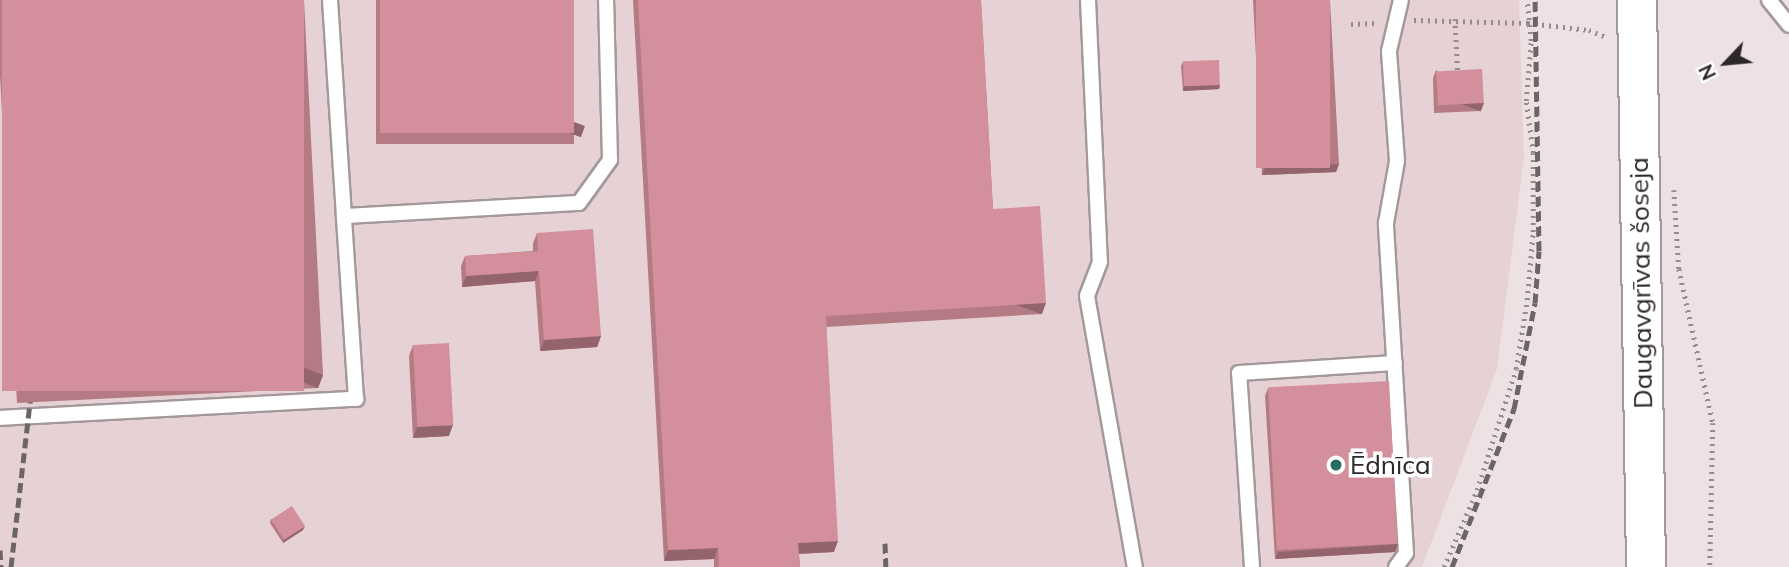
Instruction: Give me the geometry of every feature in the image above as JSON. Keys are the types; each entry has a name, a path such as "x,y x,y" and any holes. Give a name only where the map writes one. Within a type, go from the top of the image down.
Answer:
{"main road":[{"name":"Daugavgrīvas šoseja","path":"1637,0 1646,567"}],"lane":[{"path":"0,418 356,399 330,0"},
{"path":"344,216 579,203 610,160 606,0"},
{"path":"1088,0 1100,262 1087,296 1135,567"},
{"path":"1396,567 1406,553 1386,223 1397,161 1389,51 1401,0"},
{"path":"1777,2 1789,25"},
{"path":"1252,567 1239,373 1395,363"}],"path":[{"path":"1444,567 1477,490 1516,369 1527,300 1533,232 1533,153 1526,102 1527,0"},
{"path":"1437,19 1565,26"},
{"path":"1455,19 1458,72"},
{"path":"1673,188 1679,270 1713,423 1710,567"}],"shaded area":[{"path":"0,0 1519,0 1524,157 1497,369 1422,567 0,567"}],"building":[{"path":"2,0 304,0 304,391 2,391"},
{"path":"380,0 574,0 574,133 380,133"},
{"path":"638,0 981,0 993,209 1040,206 1046,303 826,316 838,541 798,543 800,567 719,567 718,548 668,550"},
{"path":"1256,0 1330,0 1330,168 1256,168"},
{"path":"1219,60 1220,85 1184,86 1183,61"},
{"path":"1482,69 1484,103 1438,105 1436,71"},
{"path":"593,229 601,336 544,340 539,271 466,276 465,256 538,251 537,233"},
{"path":"449,343 453,425 417,427 413,345"},
{"path":"1389,381 1398,544 1277,550 1268,387"},
{"path":"292,506 305,526 284,540 271,520"}],"railway":[{"path":"1452,567 1514,409 1535,303 1539,251 1535,0"},
{"path":"11,567 32,385"},
{"path":"885,543 886,567"},
{"path":"0,550 1,567"}],"place":[{"name":"Ēdnīca","path":"1336,465"}]}
